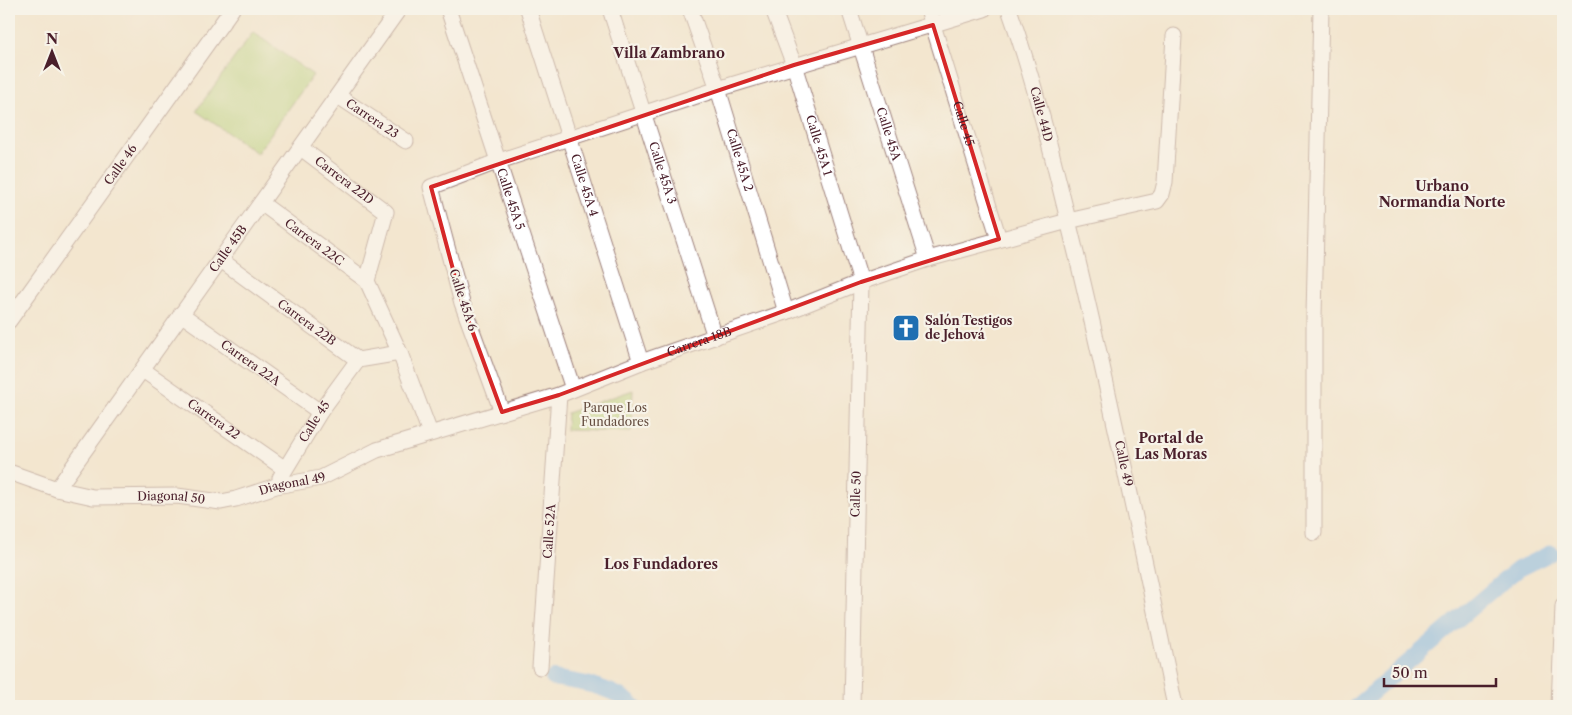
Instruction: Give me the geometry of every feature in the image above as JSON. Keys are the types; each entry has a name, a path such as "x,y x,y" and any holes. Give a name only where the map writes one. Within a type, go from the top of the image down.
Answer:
{"street":[{"name":"Calle 46","path":"9,321 232,9"},
{"name":"Calle 45B","path":"57,489 399,9"},
{"name":"Calle 45A 5","path":"448,9 573,388"},
{"name":"Calle 45A 4","path":"528,9 571,138 641,362"},
{"name":"Calle 45A 3","path":"610,9 715,337"},
{"name":"Calle 45A 2","path":"690,9 718,89 786,312"},
{"name":"Calle 45A 1","path":"773,9 794,65 861,282"},
{"name":"Calle 45A","path":"849,9 928,260"},
{"name":"Calle 45","path":"928,9 999,239"},
{"path":"499,161 794,65 860,48 984,9"},
{"name":"Calle 44D","path":"1009,9 1038,104 1068,220"},
{"path":"1314,534 1314,325 1321,9"},
{"name":"Carrera 18B","path":"336,471 358,458 377,450 559,395 641,362 786,312 861,282 928,260 1068,220 1156,201 1162,194 1165,182 1174,36"},
{"name":"Carrera 23","path":"338,96 406,141"},
{"name":"Carrera 22D","path":"301,148 386,212 367,282"},
{"name":"Calle 45A 6","path":"499,161 431,187 462,303 502,412"},
{"name":"Carrera 22C","path":"261,203 367,282"},
{"name":"Calle 49","path":"1068,220 1114,413 1175,706"},
{"name":"Carrera 22B","path":"221,260 358,360"},
{"path":"367,282 400,353 430,433"},
{"name":"Calle 50","path":"852,706 861,282"},
{"name":"Carrera 22A","path":"181,314 320,412"},
{"path":"358,360 400,353"},
{"name":"Calle 45","path":"276,486 320,412 358,360"},
{"name":"Carrera 22","path":"142,370 285,469"},
{"name":"Calle 52A","path":"540,667 559,395"},
{"name":"Diagonal 49","path":"249,494 276,486 320,478 336,471"},
{"name":"Diagonal 50","path":"9,472 57,489 93,497 177,496 221,502 249,494"},
{"path":"1559,706 1563,606"}],"highlighted area":[{"path":"933,25 999,239 861,282 559,395 502,412 462,303 431,187 794,65"}],"green space":[{"path":"253,32 313,75 257,153 196,111"},
{"name":"Parque Los Fundadores","path":"633,390 631,432 566,430 567,413"}],"waterway":[{"path":"1357,706 1518,569 1551,553"},
{"path":"553,678 596,686 616,694 634,706"}],"place":[{"name":"Salón Testigos de Jehová","path":"906,328"}],"district":[{"name":"Villa Zambrano","path":"669,53"},
{"name":"Urbano Normandía Norte","path":"1442,194"},
{"name":"Portal de Las Moras","path":"1171,446"},
{"name":"Los Fundadores","path":"661,564"}]}
